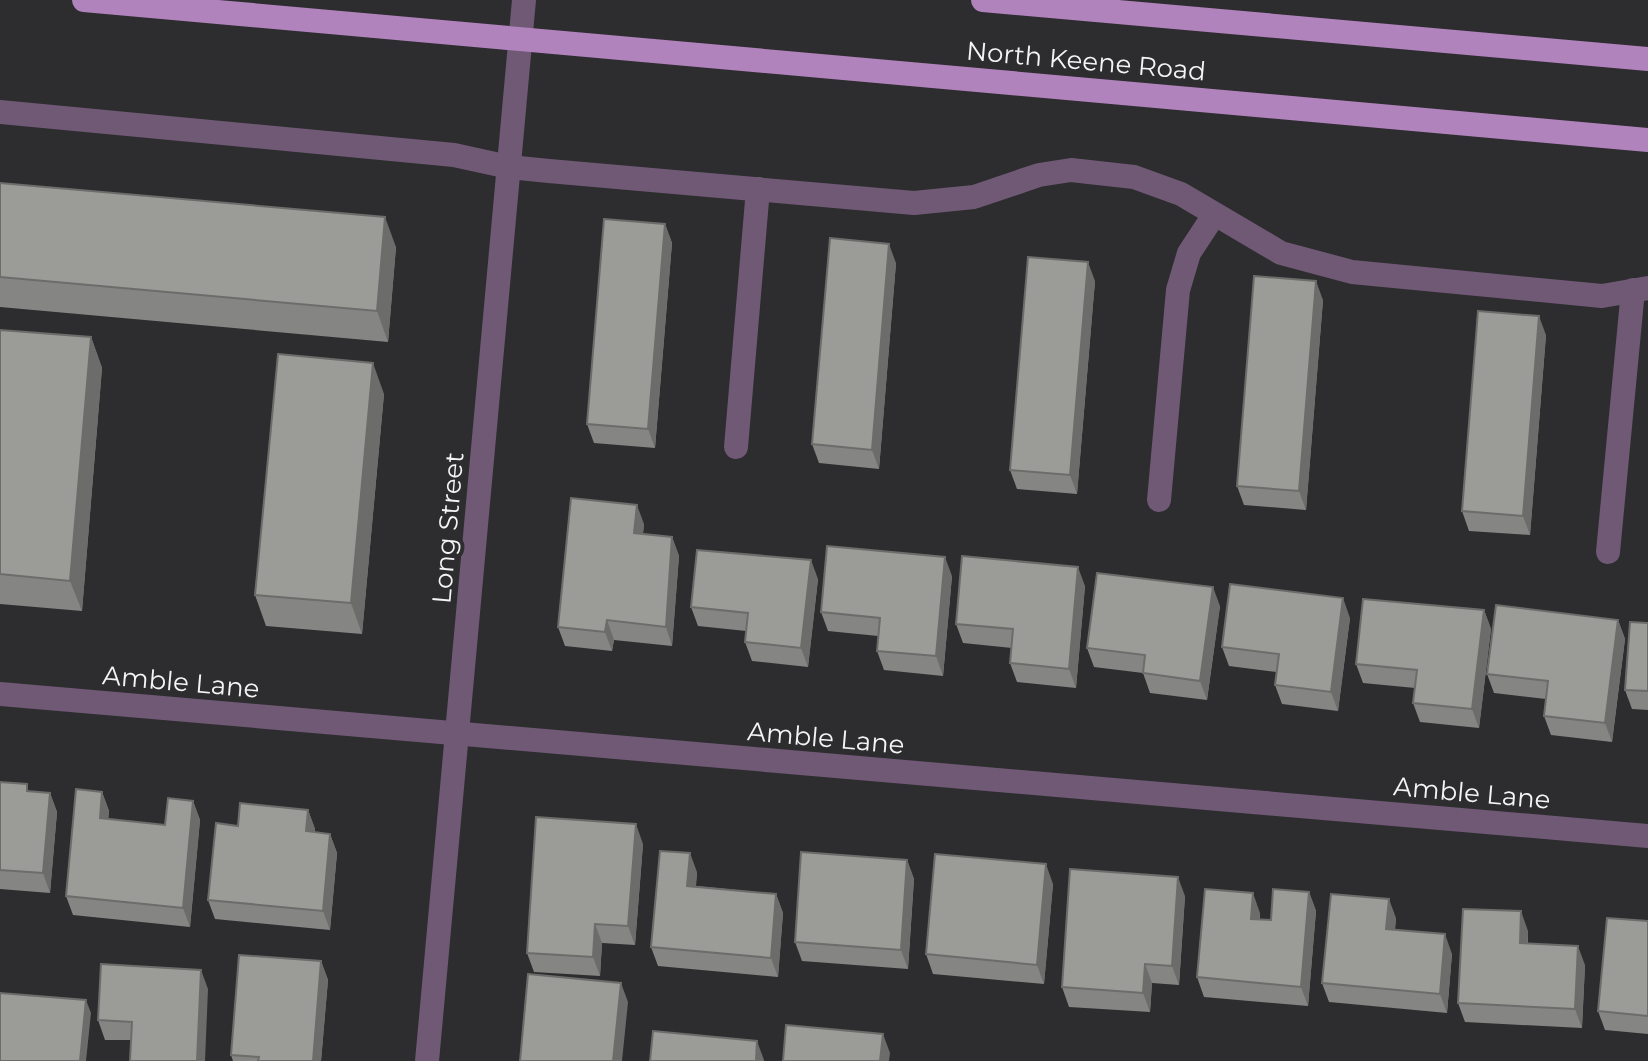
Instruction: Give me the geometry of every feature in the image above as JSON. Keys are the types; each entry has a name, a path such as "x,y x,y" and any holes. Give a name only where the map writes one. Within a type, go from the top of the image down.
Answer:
{"main road":[{"name":"North Keene Road","path":"84,0 1648,140"},
{"name":"North Keene Road","path":"983,0 1648,59"}],"street":[{"name":"Long Street","path":"427,1061 524,0"},
{"path":"0,112 453,154 509,167 914,203 974,197 1039,175 1071,170 1134,177 1181,194 1281,253 1352,272 1602,296 1640,289 1608,552"},
{"path":"736,447 758,189"},
{"path":"1159,500 1178,290 1189,253 1214,215"},
{"name":"Amble Lane","path":"0,694 1648,836"}],"building":[{"path":"0,183 385,217 377,311 0,277"},
{"path":"604,219 665,224 648,429 587,424"},
{"path":"830,238 889,244 872,450 812,444"},
{"path":"1028,257 1088,262 1070,475 1010,470"},
{"path":"1254,276 1316,281 1299,491 1237,486"},
{"path":"1478,311 1539,316 1523,516 1462,511"},
{"path":"0,330 91,337 70,581 0,574"},
{"path":"278,354 373,363 351,603 255,595"},
{"path":"571,498 637,505 634,533 672,537 666,627 607,620 605,632 558,627"},
{"path":"827,546 945,557 936,656 877,651 880,618 821,612"},
{"path":"697,550 811,560 801,648 745,642 748,613 691,607"},
{"path":"962,556 1078,567 1069,669 1010,663 1013,629 956,624"},
{"path":"1097,573 1213,587 1200,681 1143,673 1145,655 1087,648"},
{"path":"1230,584 1343,598 1331,692 1275,685 1279,654 1222,647"},
{"path":"1363,599 1484,610 1472,709 1413,703 1417,670 1356,664"},
{"path":"1496,605 1618,620 1605,723 1544,716 1548,681 1487,674"},
{"path":"1630,622 1648,623 1648,691 1625,690"},
{"path":"0,782 27,784 27,791 50,793 43,873 0,870"},
{"path":"76,789 102,792 100,818 165,825 168,798 193,801 183,908 66,896"},
{"path":"240,803 308,810 306,831 330,834 323,911 208,900 216,823 238,826"},
{"path":"536,817 636,824 628,926 595,924 593,957 527,953"},
{"path":"660,851 690,853 687,886 776,894 771,958 651,947"},
{"path":"801,852 907,860 901,950 795,942"},
{"path":"935,854 1046,864 1037,965 926,954"},
{"path":"1070,869 1178,877 1172,966 1145,964 1143,993 1062,987"},
{"path":"1205,889 1253,893 1251,919 1271,920 1273,889 1309,892 1301,987 1197,977"},
{"path":"1331,894 1389,899 1386,929 1445,934 1440,994 1322,983"},
{"path":"1463,909 1521,911 1520,943 1578,946 1575,1009 1458,1003"},
{"path":"1607,918 1648,921 1648,1016 1598,1011"},
{"path":"239,955 321,961 313,1061 258,1061 259,1057 231,1055"},
{"path":"101,964 201,970 197,1061 130,1061 132,1022 98,1020"},
{"path":"528,974 621,983 613,1061 520,1061"},
{"path":"0,993 86,1000 80,1061 0,1061"},
{"path":"786,1025 883,1034 880,1061 783,1061"},
{"path":"653,1031 757,1041 756,1061 650,1061"}]}
